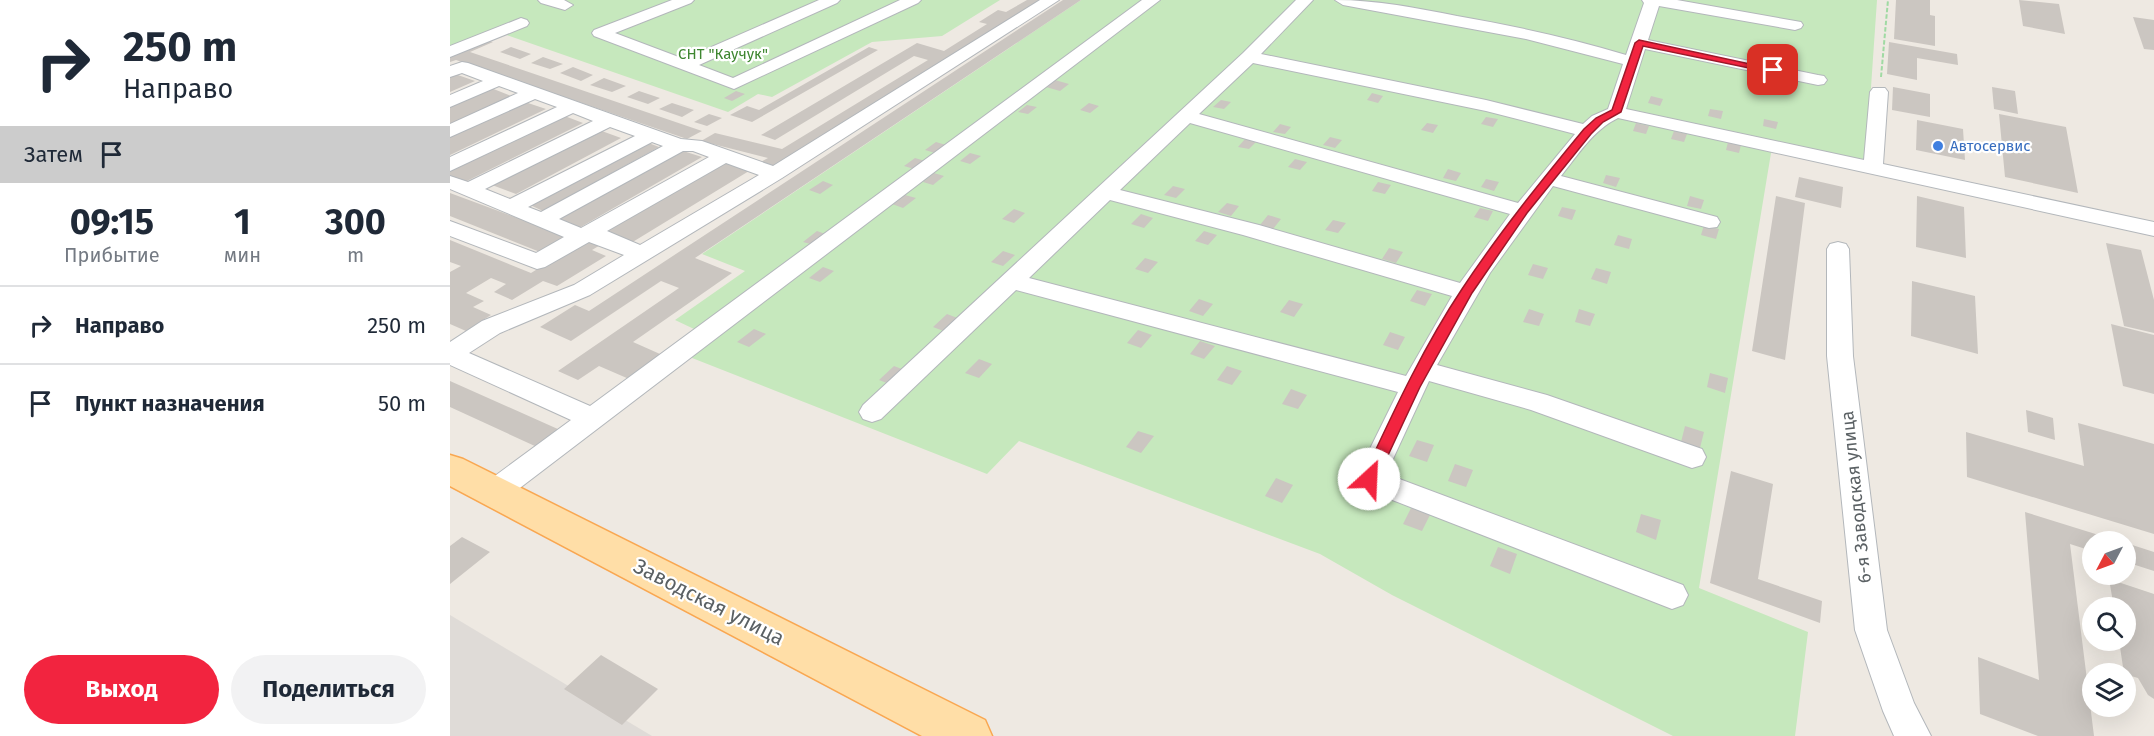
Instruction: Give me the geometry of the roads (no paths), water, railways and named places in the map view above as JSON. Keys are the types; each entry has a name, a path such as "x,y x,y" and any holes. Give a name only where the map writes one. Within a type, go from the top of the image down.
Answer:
{"main road":[{"name":"Заводская улица","path":"450,469 969,736"}],"street":[{"path":"546,0 565,5"},
{"path":"686,0 600,33 734,84 913,0"},
{"path":"684,65 832,0"},
{"path":"450,354 491,327 582,290 775,174 1051,0"},
{"path":"494,492 1152,0"},
{"path":"872,412 1249,57 1305,0"},
{"path":"1343,0 1596,50 1636,52 1818,80"},
{"path":"1616,112 1652,0 1795,25"},
{"path":"450,52 521,23"},
{"path":"1249,57 1485,106 1587,131"},
{"path":"450,72 462,67 679,145 694,145 775,174"},
{"path":"450,102 499,80"},
{"path":"1873,168 1879,92"},
{"path":"450,131 534,93"},
{"path":"450,165 572,107"},
{"path":"1672,595 1369,479 1417,379 1466,292 1523,211 1587,131 1599,120 1616,112 2154,229"},
{"path":"1184,116 1523,211"},
{"path":"459,186 609,120"},
{"path":"511,207 651,135"},
{"path":"542,220 679,145"},
{"path":"450,228 537,262 724,156"},
{"path":"1549,178 1709,222"},
{"path":"459,186 575,234 599,236 642,254"},
{"path":"1104,192 1251,230 1466,292"},
{"name":"6-я Заводская улица","path":"1838,249 1840,356 1871,630 1900,711 1913,736"},
{"path":"1012,281 1417,379 1538,402 1692,457"},
{"path":"450,354 593,418"}],"place":[{"name":"Автосервис","path":"1938,146"}],"park label":[{"name":"СНТ \"Каучук\"","path":"723,54"}]}
